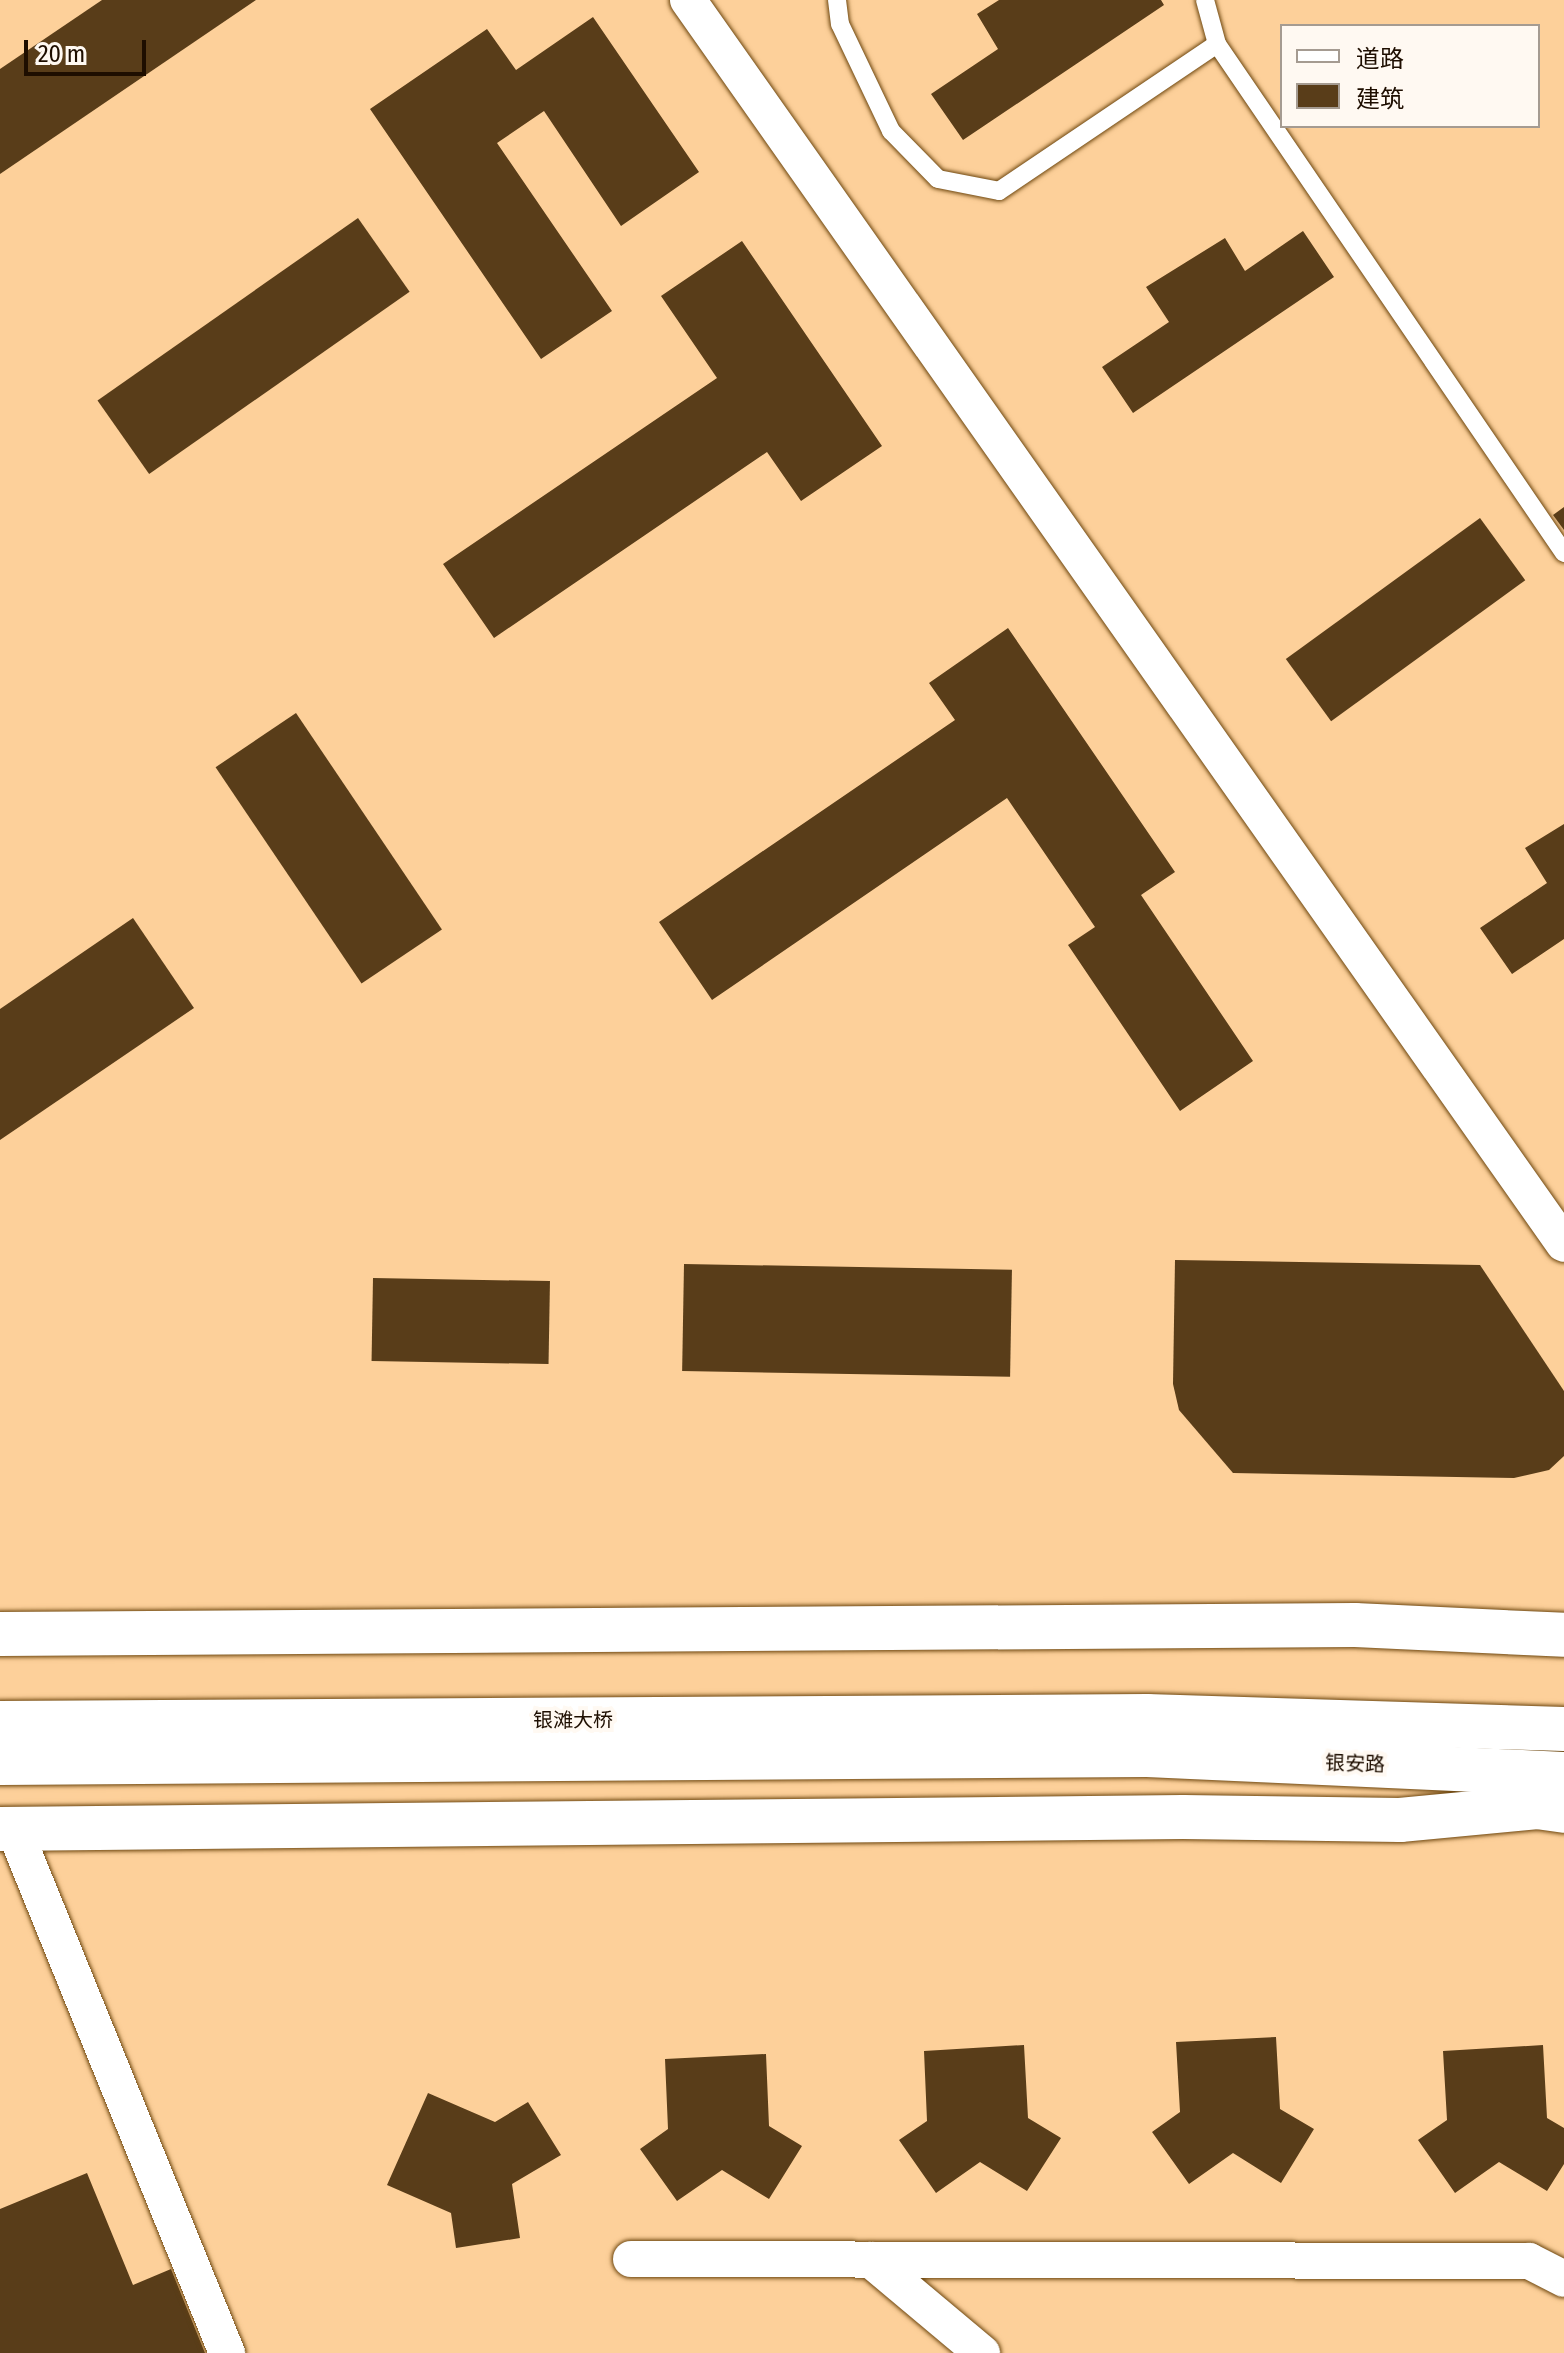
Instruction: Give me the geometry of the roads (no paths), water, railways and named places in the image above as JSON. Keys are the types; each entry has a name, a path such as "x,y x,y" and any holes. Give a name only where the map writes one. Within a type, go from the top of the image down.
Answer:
{"main road":[{"path":"0,1634 1355,1625 1564,1635"},
{"name":"银滩大桥","path":"0,1723 1147,1736"},
{"name":"银安路","path":"1147,1736 1564,1729"},
{"name":"银滩大桥","path":"0,1763 1147,1736"},
{"name":"银安路","path":"1147,1736 1564,1774"},
{"path":"7,1829 1183,1817 1400,1820 1537,1807 1564,1811"}],"street":[{"path":"688,0 1564,1244"},
{"path":"7,1829 227,2353"},
{"path":"631,2259 1529,2261 1564,2279"},
{"path":"871,2260 982,2353"}],"lane":[{"path":"837,0 840,24 891,131 938,179 999,191 1217,44"},
{"path":"1205,0 1217,44 1564,553"}]}
